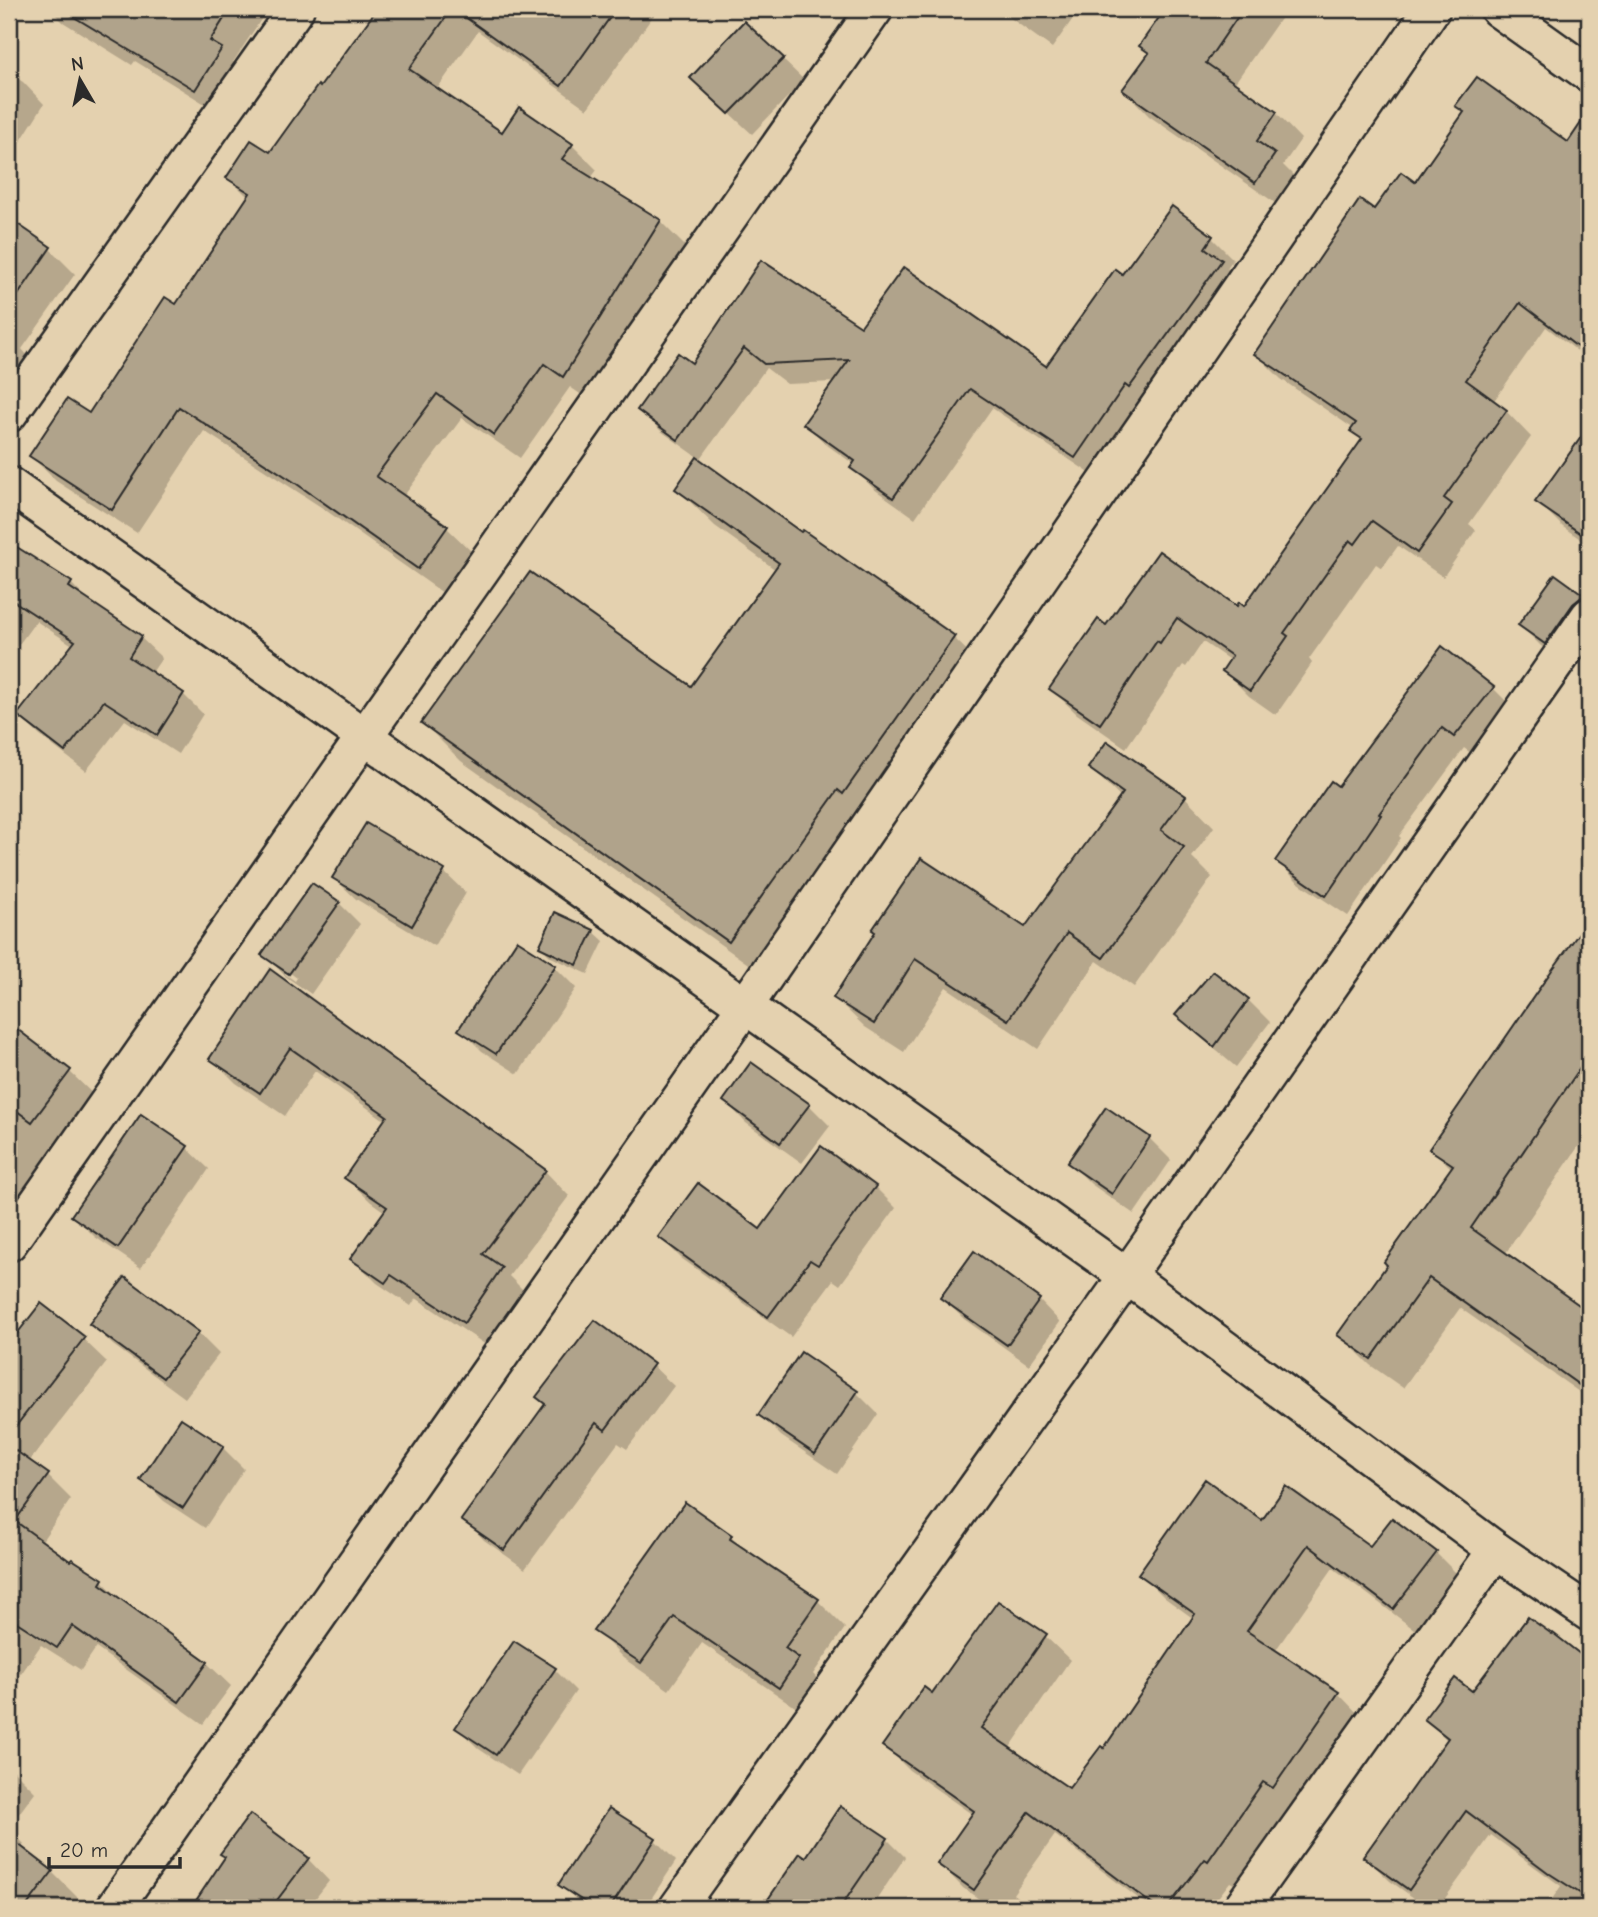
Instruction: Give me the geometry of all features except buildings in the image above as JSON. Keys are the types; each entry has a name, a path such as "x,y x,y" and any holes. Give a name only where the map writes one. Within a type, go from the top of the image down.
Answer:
{"street":[{"path":"9,414 296,9"},
{"path":"9,1243 875,9"},
{"path":"114,1908 745,1006 1432,9"},
{"path":"1498,9 1589,74"},
{"path":"9,485 1127,1276 1496,1550 1589,1613"},
{"path":"677,1908 1127,1276 1589,616"},
{"path":"1241,1908 1496,1550"}]}
